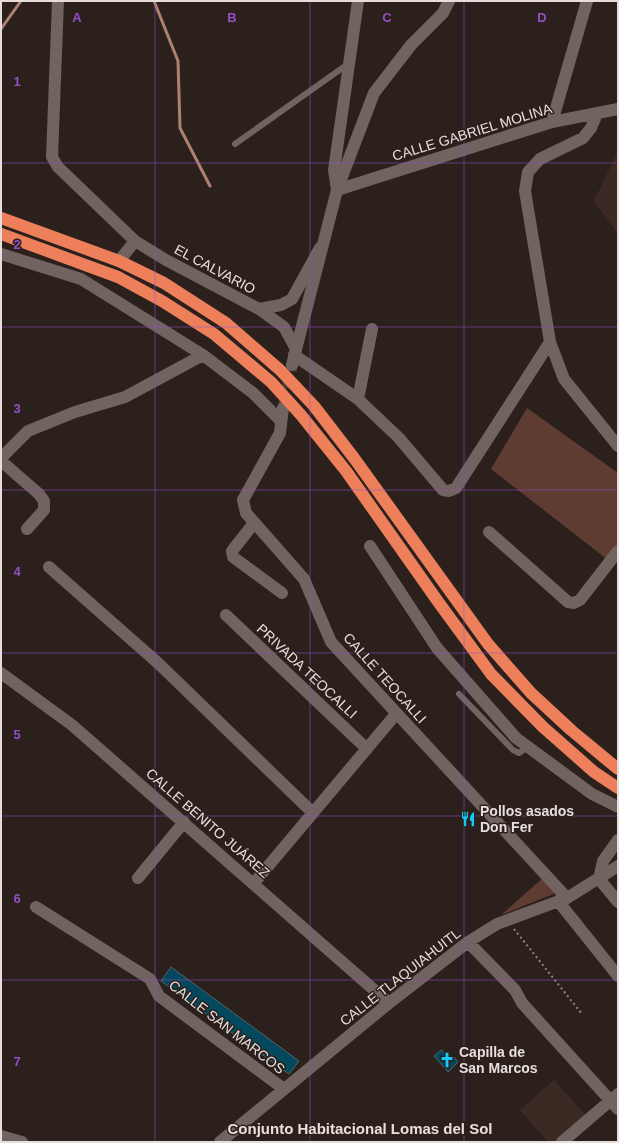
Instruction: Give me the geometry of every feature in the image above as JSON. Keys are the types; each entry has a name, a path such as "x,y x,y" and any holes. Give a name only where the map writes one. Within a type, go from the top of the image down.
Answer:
{"highway":[{"path":"1,218 119,260 164,283 226,323 280,370 314,406 488,644 531,693 571,730 618,769"},
{"path":"1,234 118,277 162,301 214,334 271,382 301,415 346,471 439,603 492,674 543,727 594,772 618,788"}],"street":[{"name":"EL CALVARIO","path":"58,1 52,157 58,167 135,241 166,260 259,309 280,305 292,299 324,242"},
{"path":"337,190 334,170 358,1"},
{"path":"294,356 337,190 374,92 411,45 443,13 449,1"},
{"path":"552,122 587,1"},
{"name":"CALLE GABRIEL MOLINA","path":"337,190 552,122 618,109"},
{"path":"597,114 592,128 583,138 540,159 528,172 525,191 550,342 564,379 618,446"},
{"path":"119,260 135,241"},
{"path":"1,254 81,280 204,355 253,393 281,421"},
{"path":"259,309 284,327 294,356 358,399 372,329"},
{"path":"361,402 399,438 443,490 449,491 456,488 550,342"},
{"path":"28,529 44,510 44,501 39,494 1,459 28,431 75,412 125,397 204,355"},
{"name":"CALLE TEOCALLI","path":"283,408 280,433 243,500 246,513 304,579 331,642 562,900 618,976"},
{"path":"254,523 232,551 234,557 282,593"},
{"path":"489,532 568,602 574,603 580,600 618,551"},
{"path":"370,546 437,648 516,738 592,794 618,807"},
{"path":"49,567 158,663 313,813"},
{"name":"PRIVADA TEOCALLI","path":"226,615 367,749"},
{"name":"CALLE BENITO JUÁREZ","path":"1,673 72,725 254,883 389,1003"},
{"path":"254,883 396,714"},
{"path":"138,878 184,822"},
{"path":"618,840 603,861 599,879 618,902"},
{"name":"CALLE TLAQUIAHUITL","path":"220,1142 389,1003 468,942 497,924 562,900 599,879 618,866"},
{"name":"CALLE SAN MARCOS","path":"36,907 150,979 159,996 284,1089"},
{"path":"468,942 515,990 522,1003 615,1101 562,1142"},
{"path":"1,1136 22,1142"}],"lane":[{"path":"235,144 349,63"},
{"path":"459,694 513,750 519,753 528,747"}],"path":[{"path":"508,920 582,1014"}],"shaded area":[{"path":"618,151 618,234 594,201"},
{"path":"527,408 618,473 618,544 608,560 491,469"},
{"path":"544,877 556,893 501,915"},
{"path":"554,1080 588,1118 559,1142 548,1142 520,1110"}],"building":[{"path":"171,967 299,1061 289,1074 161,981"},
{"name":"Capilla de San Marcos","path":"441,1050 450,1059 453,1056 458,1062 448,1072 434,1056"}],"waterway":[{"path":"1,29 21,1"},
{"path":"154,1 178,61 180,128 210,186"}],"tunnel":[{"path":"284,406 292,365"}],"place":[{"name":"Pollos asados Don Fer","path":"468,819"},
{"name":"Capilla de San Marcos","path":"447,1060"}],"district":[{"name":"Conjunto Habitacional Lomas del Sol","path":"360,1128"}]}
